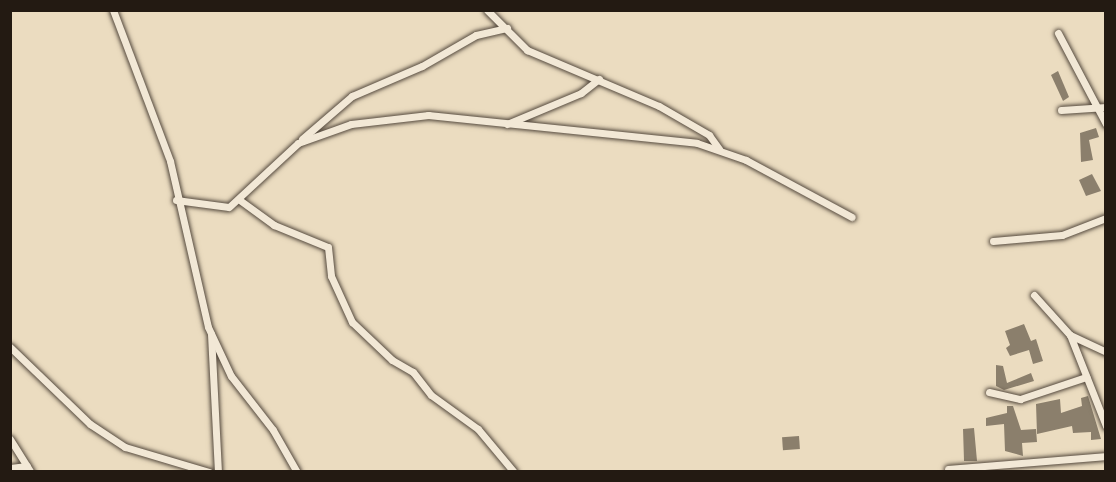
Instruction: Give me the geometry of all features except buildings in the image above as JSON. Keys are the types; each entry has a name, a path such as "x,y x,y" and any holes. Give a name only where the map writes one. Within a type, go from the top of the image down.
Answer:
{"street":[{"path":"114,10 170,161 176,200 211,333 231,376 273,430 297,471"},
{"path":"487,10 527,50 599,79 678,117 709,135 719,149"},
{"path":"176,200 215,207 241,201 298,143 352,96 422,66 476,35 507,28"},
{"path":"1058,33 1102,107 1106,124"},
{"path":"505,126 580,93 599,79"},
{"path":"1061,110 1102,107"},
{"path":"298,143 334,128 428,116 505,126 581,130 719,149 824,198 852,217"},
{"path":"241,201 274,225 328,247 331,276 352,322 392,360 413,372 431,395 478,429 514,471"},
{"path":"993,241 1062,235 1106,218"},
{"path":"1035,296 1070,335 1106,426"},
{"path":"211,333 218,471"},
{"path":"1070,335 1106,352"},
{"path":"10,347 90,424 125,447 210,471"},
{"path":"989,392 1020,399 1086,377"},
{"path":"10,439 29,469"},
{"path":"948,470 1106,456"},
{"path":"507,462 508,471"},
{"path":"10,468 29,469"}]}
